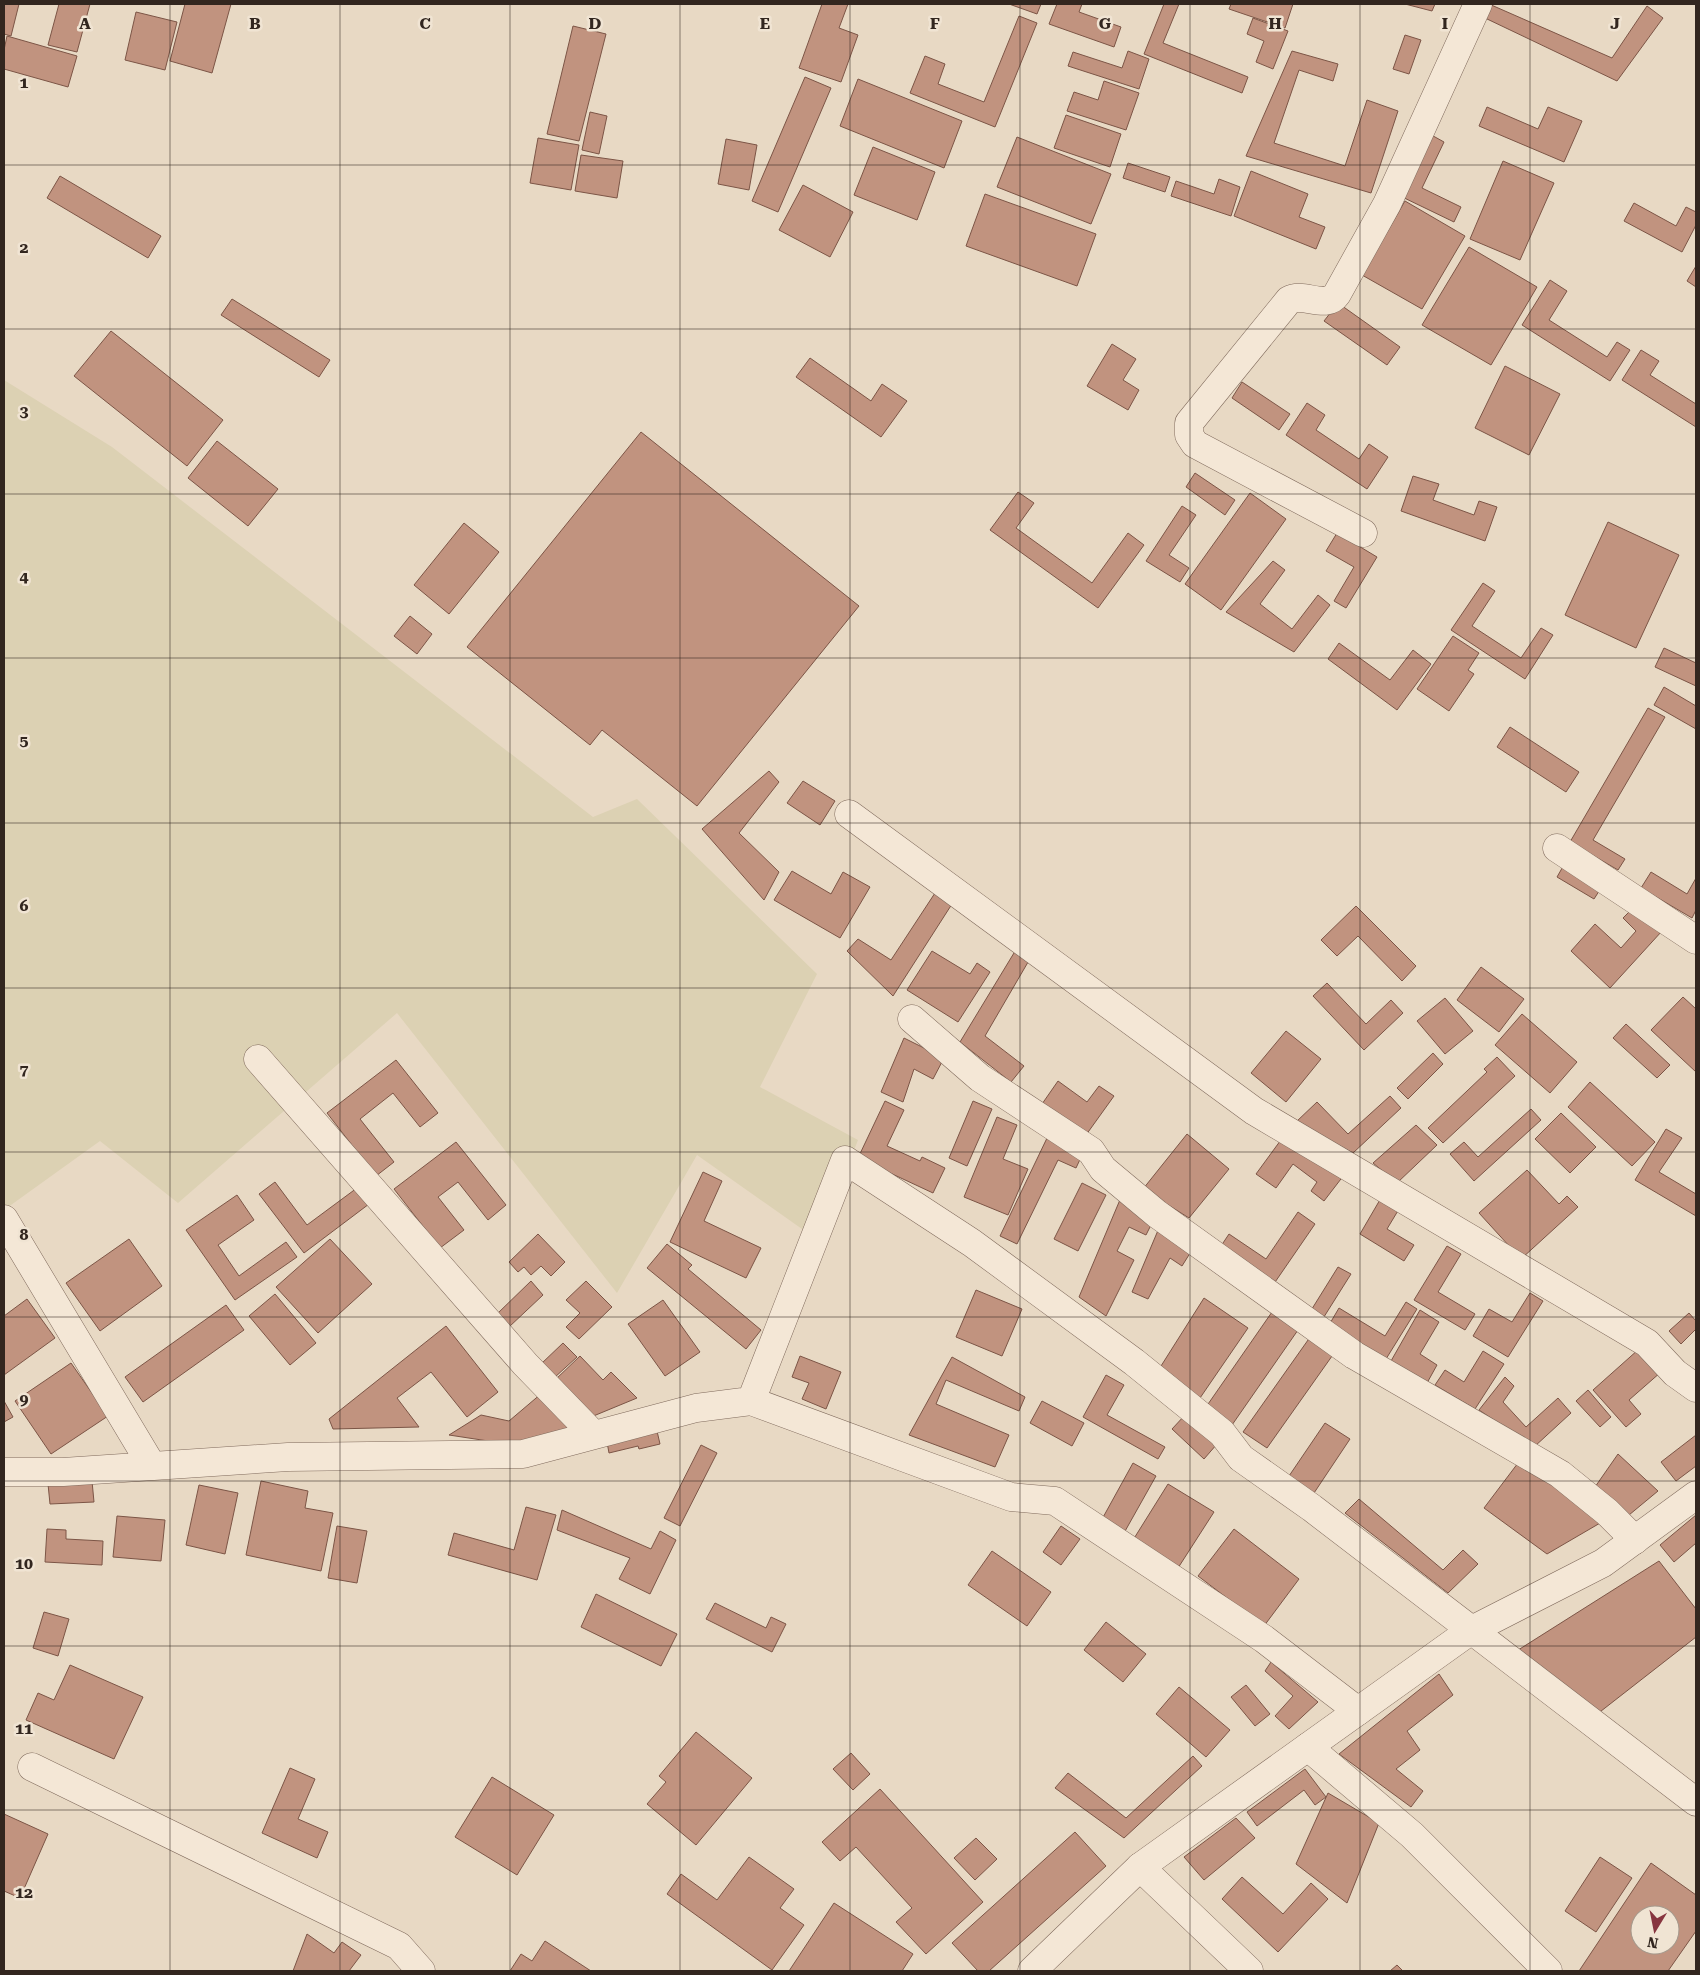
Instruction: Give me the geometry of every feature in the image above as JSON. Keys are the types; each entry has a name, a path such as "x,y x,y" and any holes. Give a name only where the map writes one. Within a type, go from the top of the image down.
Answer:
{"street":[{"path":"1363,533 1195,444 1189,435 1189,423 1288,300 1295,297 1333,300 1387,204 1478,4"},
{"path":"849,814 1254,1111 1647,1343 1675,1372 1696,1388"},
{"path":"1557,848 1696,940"},
{"path":"912,1019 980,1078 1092,1151 1103,1169 1157,1214 1354,1355 1560,1474 1607,1512 1635,1540"},
{"path":"258,1059 499,1336 594,1436"},
{"path":"751,1402 846,1160 972,1243 1134,1362 1222,1433 1241,1458 1312,1508 1470,1631 1696,1802"},
{"path":"4,1219 152,1466"},
{"path":"4,1472 63,1472 288,1457 523,1454 696,1408 751,1402 1011,1497 1055,1501 1264,1639 1358,1711"},
{"path":"1032,1971 1140,1867 1470,1631 1603,1563 1696,1495"},
{"path":"1308,1747 1412,1835 1548,1971"},
{"path":"32,1767 399,1946 421,1971"},
{"path":"1140,1867 1249,1971"}],"shaded area":[{"path":"4,380 112,447 593,817 637,799 817,974 760,1087 858,1140 819,1241 697,1155 617,1293 397,1013 178,1203 100,1141 4,1210"}],"building":[{"path":"4,4 19,4 11,36 4,34"},
{"path":"59,4 90,4 77,52 48,45"},
{"path":"185,4 231,4 212,73 170,61"},
{"path":"822,4 848,4 839,28 858,35 841,82 799,68"},
{"path":"1009,4 1041,4 1037,14"},
{"path":"1057,4 1082,4 1079,12 1121,27 1114,47 1049,24"},
{"path":"1164,4 1179,4 1163,43 1248,77 1242,93 1144,54"},
{"path":"1231,4 1293,4 1285,28 1229,9"},
{"path":"1405,4 1435,4 1432,11"},
{"path":"1489,4 1612,58 1647,6 1663,18 1617,81 1485,18"},
{"path":"136,12 177,22 165,70 125,60"},
{"path":"1019,16 1037,23 995,127 910,93 925,56 945,64 938,84 984,102"},
{"path":"1253,18 1288,31 1273,69 1256,62 1264,41 1247,34"},
{"path":"573,26 606,34 579,141 547,134"},
{"path":"1405,35 1421,40 1409,74 1393,69"},
{"path":"7,36 77,56 68,87 4,69 4,50"},
{"path":"1128,51 1149,59 1139,89 1068,66 1073,52 1122,68"},
{"path":"1292,51 1338,64 1333,81 1299,70 1274,143 1345,166 1367,100 1398,111 1371,193 1246,156"},
{"path":"805,77 831,88 778,212 752,201"},
{"path":"858,79 962,121 944,168 840,126"},
{"path":"1104,81 1139,93 1126,130 1067,111 1074,92 1098,100"},
{"path":"1487,107 1538,129 1548,107 1582,121 1564,162 1479,126"},
{"path":"590,112 607,116 599,154 582,150"},
{"path":"1066,115 1121,134 1110,167 1054,148"},
{"path":"1426,132 1444,142 1422,188 1461,207 1454,222 1396,194"},
{"path":"1017,137 1111,174 1091,224 997,187"},
{"path":"538,138 579,145 571,190 530,183"},
{"path":"726,139 757,145 749,190 718,184"},
{"path":"873,147 935,172 917,220 854,195"},
{"path":"581,155 623,161 617,198 575,191"},
{"path":"1503,161 1554,183 1520,260 1470,239"},
{"path":"1128,163 1170,177 1165,192 1123,178"},
{"path":"1251,171 1308,194 1299,217 1325,227 1316,249 1234,216"},
{"path":"60,176 161,236 148,258 47,198"},
{"path":"1219,179 1240,187 1231,216 1171,196 1176,181 1214,194"},
{"path":"803,185 853,212 830,257 779,230"},
{"path":"985,194 1096,234 1077,286 966,246"},
{"path":"1405,201 1465,236 1422,309 1362,275"},
{"path":"1634,203 1676,226 1686,207 1696,212 1696,225 1682,252 1624,221"},
{"path":"1469,247 1537,287 1491,365 1422,325"},
{"path":"1696,266 1696,287 1687,281"},
{"path":"1550,280 1567,291 1549,320 1607,357 1617,342 1630,350 1610,381 1522,325"},
{"path":"232,299 330,360 319,377 221,315"},
{"path":"1338,303 1400,347 1387,365 1324,321"},
{"path":"111,331 223,420 187,466 74,376"},
{"path":"1112,344 1136,359 1123,380 1139,390 1128,410 1087,386"},
{"path":"1641,350 1659,361 1650,375 1696,404 1696,427 1622,380"},
{"path":"810,358 871,401 882,384 907,401 881,437 796,377"},
{"path":"1505,366 1560,394 1529,455 1475,428"},
{"path":"1242,382 1290,414 1279,430 1232,398"},
{"path":"1307,403 1325,415 1316,430 1359,459 1369,444 1388,457 1367,489 1286,435"},
{"path":"641,432 859,606 697,806 602,730 590,745 467,647"},
{"path":"217,441 278,489 248,526 188,478"},
{"path":"1195,473 1235,500 1225,515 1186,487"},
{"path":"1413,476 1439,484 1433,500 1474,515 1479,501 1497,507 1485,541 1401,511"},
{"path":"1018,492 1034,503 1016,528 1092,583 1128,533 1144,545 1098,608 990,530"},
{"path":"1250,493 1286,519 1221,610 1185,584"},
{"path":"1182,506 1196,515 1169,555 1189,568 1180,582 1146,561"},
{"path":"1608,522 1679,555 1636,648 1565,615"},
{"path":"464,523 499,552 449,614 414,585"},
{"path":"1337,533 1377,557 1346,608 1334,601 1354,567 1326,551"},
{"path":"1273,561 1285,570 1260,604 1292,629 1318,595 1330,605 1294,652 1226,612"},
{"path":"1483,583 1495,591 1472,626 1521,658 1541,628 1553,635 1525,679 1451,630"},
{"path":"410,616 432,634 417,654 394,636"},
{"path":"1453,636 1479,653 1468,670 1474,674 1449,711 1417,689"},
{"path":"1339,643 1390,680 1413,650 1431,664 1397,710 1328,659"},
{"path":"1664,648 1696,663 1696,686 1655,667"},
{"path":"1664,687 1696,706 1696,729 1654,705"},
{"path":"1648,708 1665,717 1593,840 1625,859 1618,870 1570,842"},
{"path":"1510,727 1579,772 1566,792 1497,747"},
{"path":"769,771 779,782 739,833 779,872 764,900 702,829"},
{"path":"803,781 835,801 820,825 787,803"},
{"path":"1565,863 1603,885 1594,899 1557,877"},
{"path":"792,871 831,894 843,872 870,887 840,938 774,900"},
{"path":"1651,872 1687,894 1696,878 1696,910 1692,918 1641,888"},
{"path":"935,893 952,904 893,996 847,951 858,939 891,960"},
{"path":"1356,906 1416,966 1402,981 1358,936 1337,956 1321,940"},
{"path":"1635,906 1662,931 1610,988 1571,951 1595,924 1621,948 1636,931 1623,918"},
{"path":"1017,948 1031,957 985,1036 1024,1066 1011,1082 960,1042"},
{"path":"932,951 970,974 977,963 990,972 958,1022 907,990"},
{"path":"1481,967 1524,999 1499,1032 1457,1000"},
{"path":"1327,983 1366,1024 1391,1000 1403,1013 1364,1050 1313,996"},
{"path":"1683,997 1696,1009 1696,1072 1651,1030"},
{"path":"1445,998 1473,1031 1445,1054 1417,1021"},
{"path":"1522,1014 1577,1062 1550,1093 1495,1045"},
{"path":"1626,1024 1670,1065 1657,1078 1613,1038"},
{"path":"1286,1031 1321,1059 1286,1102 1251,1073"},
{"path":"904,1038 944,1058 933,1079 914,1069 903,1102 881,1092"},
{"path":"1433,1053 1443,1064 1408,1099 1397,1088"},
{"path":"1497,1057 1515,1076 1443,1143 1428,1128 1487,1072 1484,1069"},
{"path":"396,1060 438,1113 420,1127 393,1093 360,1119 394,1162 376,1176 327,1113"},
{"path":"1058,1081 1087,1102 1099,1086 1114,1096 1086,1135 1042,1104"},
{"path":"1590,1082 1655,1142 1632,1166 1568,1107"},
{"path":"1390,1096 1401,1108 1353,1153 1296,1122 1317,1102 1348,1134"},
{"path":"885,1101 904,1110 887,1146 920,1161 922,1157 945,1168 933,1193 858,1158"},
{"path":"973,1101 992,1109 967,1166 949,1158"},
{"path":"1531,1109 1541,1120 1474,1181 1450,1154 1464,1142 1478,1157"},
{"path":"1561,1113 1596,1147 1570,1173 1535,1139"},
{"path":"997,1117 1017,1125 1003,1159 1028,1169 1008,1215 964,1197"},
{"path":"1416,1125 1437,1145 1397,1183 1373,1163"},
{"path":"1666,1129 1682,1138 1659,1172 1696,1194 1696,1216 1635,1180"},
{"path":"1286,1133 1344,1175 1324,1201 1311,1191 1317,1182 1293,1164 1276,1188 1256,1174"},
{"path":"1187,1134 1229,1169 1189,1218 1143,1189"},
{"path":"1048,1136 1083,1153 1076,1168 1058,1160 1017,1244 1000,1236"},
{"path":"456,1142 506,1205 488,1220 458,1182 438,1197 464,1230 440,1248 394,1189"},
{"path":"1527,1170 1559,1204 1567,1196 1578,1207 1521,1259 1479,1213"},
{"path":"703,1172 722,1181 704,1221 761,1248 746,1278 670,1242"},
{"path":"275,1182 307,1225 361,1185 373,1201 304,1253 259,1194"},
{"path":"1082,1183 1106,1195 1078,1251 1054,1239"},
{"path":"237,1195 254,1220 218,1245 239,1276 286,1242 297,1257 235,1300 186,1230"},
{"path":"1122,1195 1153,1221 1146,1235 1129,1227 1117,1251 1134,1260 1106,1316 1079,1297"},
{"path":"1381,1198 1399,1209 1387,1229 1414,1245 1404,1261 1360,1234"},
{"path":"1298,1212 1315,1224 1271,1288 1217,1252 1229,1234 1266,1259"},
{"path":"1159,1228 1192,1250 1182,1266 1170,1258 1148,1299 1132,1292"},
{"path":"538,1234 565,1262 551,1276 541,1266 531,1275 524,1267 518,1272 509,1262"},
{"path":"129,1239 162,1286 100,1331 66,1283"},
{"path":"330,1239 372,1284 318,1333 276,1287"},
{"path":"667,1244 692,1265 688,1269 761,1330 746,1349 647,1268"},
{"path":"1447,1246 1461,1254 1438,1292 1475,1314 1465,1330 1414,1300"},
{"path":"1338,1267 1351,1274 1322,1320 1310,1312"},
{"path":"531,1281 543,1295 509,1327 497,1314"},
{"path":"586,1281 612,1307 579,1339 566,1327 580,1313 566,1300"},
{"path":"976,1290 1022,1309 1002,1356 956,1337"},
{"path":"1530,1293 1543,1301 1508,1357 1473,1336 1489,1309 1512,1322"},
{"path":"275,1294 316,1343 290,1365 249,1316"},
{"path":"1204,1298 1248,1328 1200,1398 1161,1366"},
{"path":"27,1299 55,1338 4,1375 4,1316"},
{"path":"663,1300 700,1352 665,1376 628,1324"},
{"path":"1406,1302 1417,1309 1386,1359 1329,1325 1339,1308 1385,1336"},
{"path":"226,1305 244,1330 143,1402 125,1377"},
{"path":"1420,1310 1439,1322 1420,1354 1437,1365 1427,1383 1391,1361"},
{"path":"1272,1312 1298,1330 1232,1425 1206,1407"},
{"path":"1689,1313 1696,1321 1696,1329 1681,1344 1669,1331"},
{"path":"446,1326 498,1392 467,1417 431,1372 397,1398 419,1427 333,1429 329,1419"},
{"path":"1313,1333 1337,1349 1267,1448 1243,1432"},
{"path":"563,1343 577,1357 554,1378 541,1364"},
{"path":"1639,1349 1661,1372 1629,1400 1641,1414 1626,1427 1593,1390"},
{"path":"1483,1351 1504,1364 1475,1409 1435,1385 1445,1370 1464,1382"},
{"path":"580,1356 603,1380 611,1372 637,1398 591,1417 555,1380"},
{"path":"800,1356 841,1372 826,1409 802,1399 809,1383 792,1377"},
{"path":"952,1357 1025,1397 1019,1411 946,1380 936,1404 1009,1435 995,1467 909,1435"},
{"path":"71,1363 108,1416 51,1454 15,1401"},
{"path":"1106,1375 1124,1385 1107,1415 1165,1447 1158,1459 1083,1417"},
{"path":"1505,1377 1514,1386 1503,1402 1526,1427 1558,1398 1571,1413 1534,1447 1479,1410"},
{"path":"1588,1390 1611,1417 1600,1427 1576,1401"},
{"path":"542,1393 582,1436 521,1446 449,1435 481,1415 509,1421"},
{"path":"4,1401 13,1417 4,1422"},
{"path":"1042,1401 1084,1423 1072,1446 1030,1423"},
{"path":"1185,1415 1217,1444 1204,1459 1172,1429"},
{"path":"1325,1423 1350,1439 1314,1493 1289,1476"},
{"path":"657,1431 660,1444 639,1449 638,1446 609,1453 607,1442"},
{"path":"1696,1435 1696,1466 1676,1481 1661,1462"},
{"path":"701,1445 717,1453 680,1526 664,1518"},
{"path":"1618,1454 1658,1491 1629,1515 1595,1487"},
{"path":"1133,1463 1156,1476 1124,1533 1101,1521"},
{"path":"1518,1463 1607,1519 1547,1554 1484,1508"},
{"path":"92,1481 94,1502 50,1504 48,1484"},
{"path":"261,1481 308,1491 305,1508 333,1513 321,1571 246,1555"},
{"path":"1168,1484 1214,1512 1178,1568 1133,1540"},
{"path":"199,1485 238,1493 225,1554 186,1545"},
{"path":"1359,1499 1443,1570 1463,1550 1478,1564 1448,1593 1345,1513"},
{"path":"526,1507 556,1515 537,1580 448,1555 454,1533 514,1550"},
{"path":"562,1510 651,1549 660,1531 676,1540 650,1594 619,1579 630,1558 557,1530"},
{"path":"1696,1515 1696,1543 1674,1562 1660,1545"},
{"path":"117,1516 165,1520 161,1561 113,1557"},
{"path":"337,1526 367,1531 357,1583 328,1578"},
{"path":"1061,1526 1080,1539 1061,1565 1043,1552"},
{"path":"47,1529 66,1530 66,1539 103,1541 102,1565 45,1562"},
{"path":"1234,1529 1299,1579 1264,1626 1198,1576"},
{"path":"992,1551 1051,1592 1027,1626 968,1585"},
{"path":"1659,1561 1696,1609 1696,1637 1596,1715 1515,1652"},
{"path":"596,1594 677,1634 661,1666 581,1627"},
{"path":"715,1603 766,1628 771,1617 786,1624 772,1652 706,1619"},
{"path":"44,1612 69,1619 58,1656 33,1648"},
{"path":"1106,1622 1146,1654 1123,1682 1084,1650"},
{"path":"1271,1662 1318,1702 1289,1729 1275,1716 1293,1696 1265,1671"},
{"path":"70,1665 143,1697 114,1759 26,1720 38,1693 54,1700"},
{"path":"1439,1674 1453,1695 1407,1731 1420,1750 1396,1769 1423,1791 1411,1807 1339,1754"},
{"path":"1246,1685 1270,1714 1255,1726 1231,1697"},
{"path":"1179,1687 1230,1730 1206,1757 1156,1714"},
{"path":"696,1732 752,1778 696,1845 647,1804 666,1782 659,1776"},
{"path":"851,1753 870,1774 853,1790 833,1769"},
{"path":"1193,1756 1202,1766 1124,1838 1055,1788 1068,1773 1126,1818"},
{"path":"290,1768 315,1779 298,1819 328,1832 317,1858 262,1833"},
{"path":"1305,1769 1326,1797 1315,1805 1304,1790 1257,1826 1247,1812"},
{"path":"492,1777 554,1815 517,1875 455,1837"},
{"path":"880,1789 983,1902 926,1954 896,1922 912,1908 856,1847 840,1861 822,1842"},
{"path":"1328,1793 1379,1823 1347,1903 1296,1864"},
{"path":"4,1814 48,1834 20,1898 4,1891"},
{"path":"1236,1818 1255,1838 1204,1880 1184,1857"},
{"path":"1075,1832 1106,1866 989,1971 978,1971 952,1943"},
{"path":"976,1838 997,1859 975,1880 954,1858"},
{"path":"749,1857 794,1889 780,1908 804,1925 772,1970 667,1894 681,1874 717,1900"},
{"path":"1600,1857 1632,1878 1596,1932 1565,1911"},
{"path":"1651,1863 1696,1895 1696,1931 1680,1954 1680,1905 1630,1905 1630,1955 1679,1955 1668,1971 1579,1971"},
{"path":"1242,1877 1283,1914 1311,1883 1328,1899 1278,1952 1222,1899"},
{"path":"834,1903 913,1954 902,1971 789,1971"},
{"path":"307,1934 334,1953 342,1942 361,1955 349,1971 293,1971"},
{"path":"545,1941 591,1971 510,1971 521,1954 532,1961"},
{"path":"1397,1965 1403,1971 1390,1971"}]}
